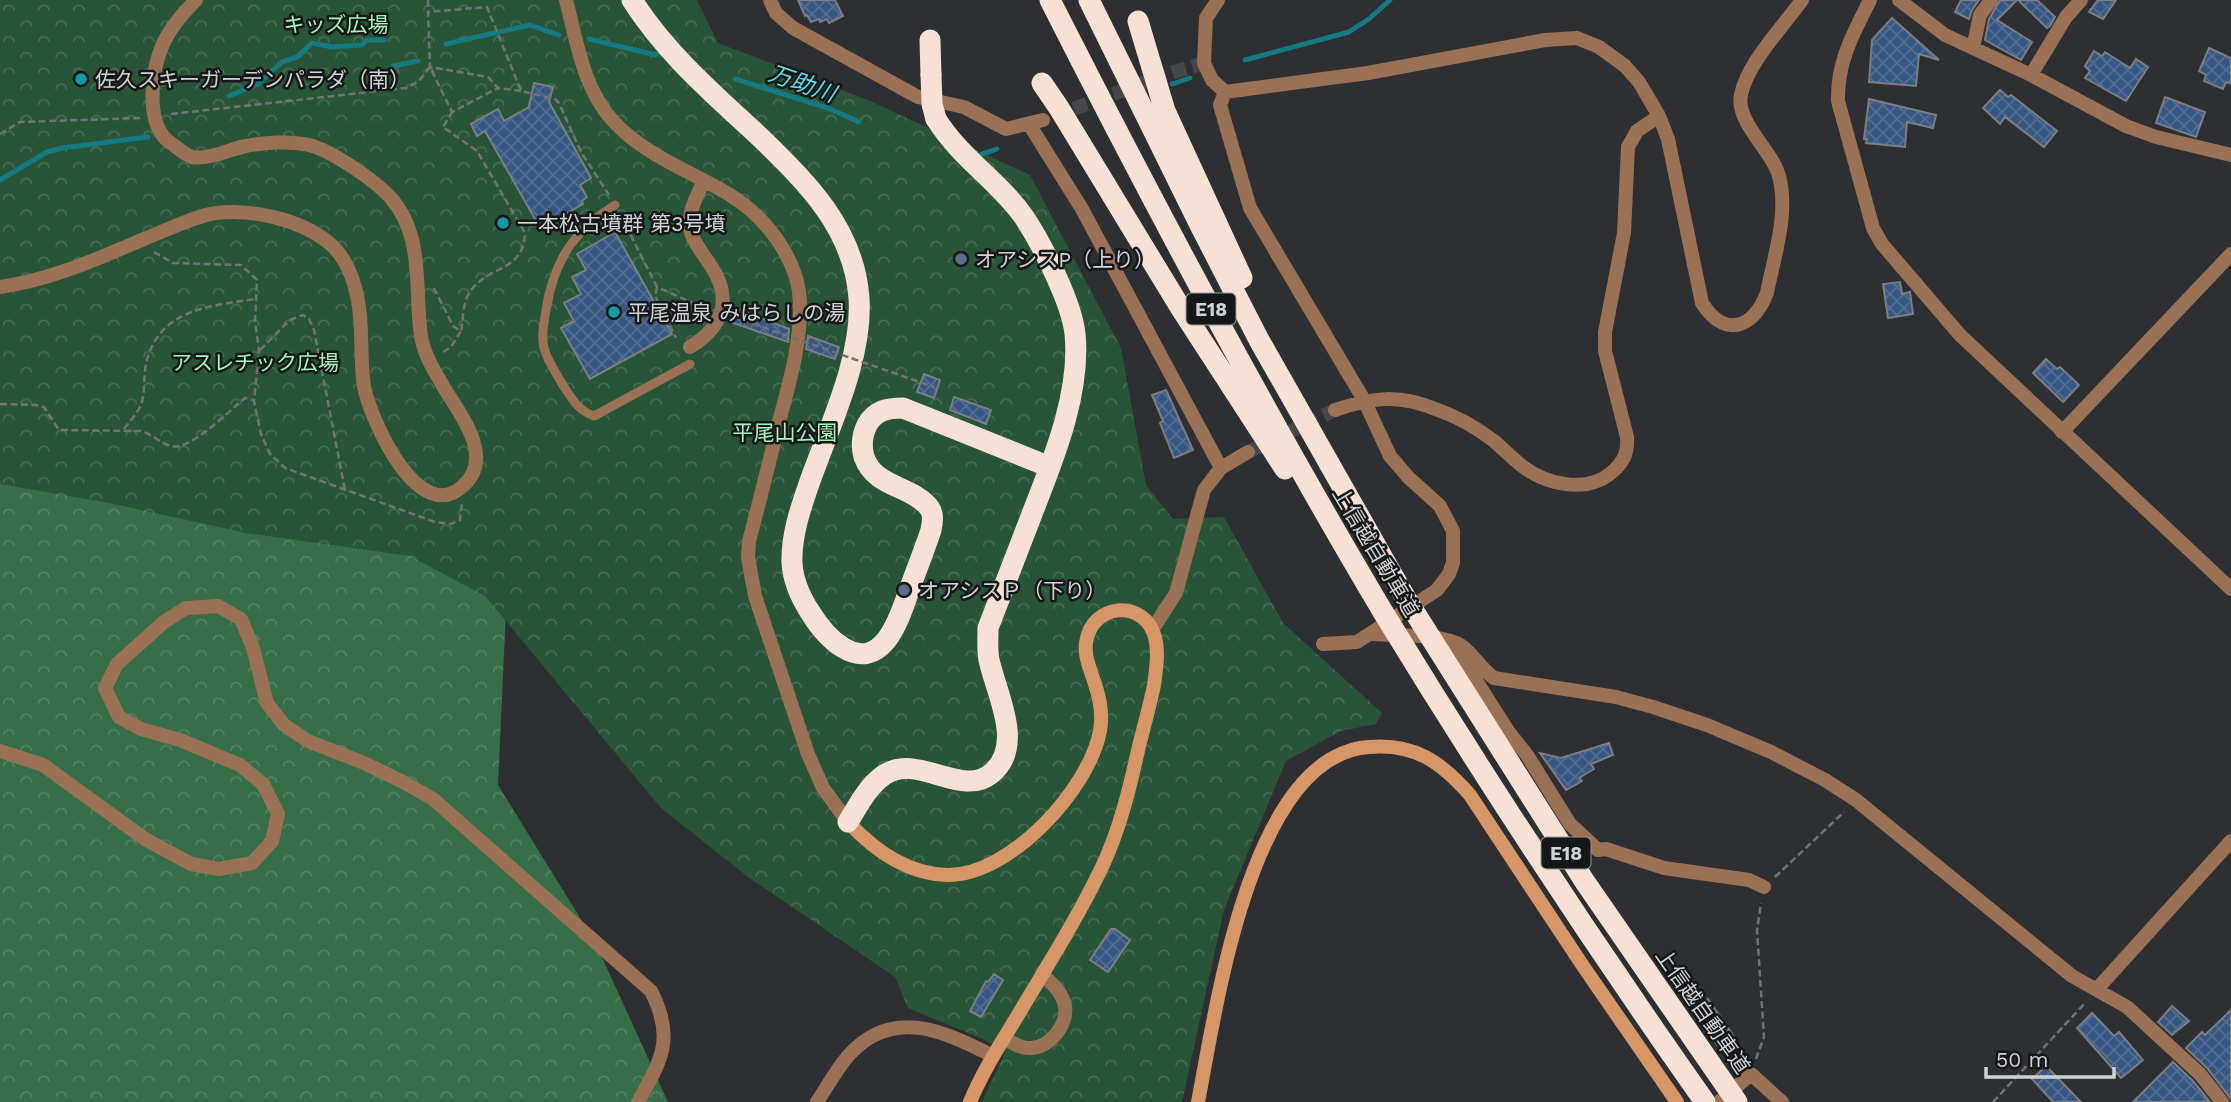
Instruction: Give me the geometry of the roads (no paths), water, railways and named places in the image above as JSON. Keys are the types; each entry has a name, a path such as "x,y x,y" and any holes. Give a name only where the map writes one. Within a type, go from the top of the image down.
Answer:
{"highway":[{"path":"632,0 648,24 677,57 817,195 832,217 854,266 859,310 855,346 799,513 792,549 795,580 807,607 822,628 840,646 852,652 872,652 880,647 896,626 931,530 933,517 930,508 913,495 885,482 865,460 863,436 868,424 883,410 904,408 917,412 1050,467"},
{"name":"上信越自動車道","path":"1050,0 1237,359 1383,612 1506,809 1705,1102"},
{"name":"上信越自動車道","path":"1089,0 1206,239 1325,458 1405,597 1577,871 1738,1102"},
{"path":"1138,21 1166,111 1325,458"},
{"path":"848,822 870,789 886,773 895,769 916,769 974,781 992,773 999,766 1007,747 1007,735 988,656 988,628 1063,432 1075,351 1075,333 1070,314 1053,272 1025,219 1010,198 960,151 936,118 932,104 930,40"},
{"path":"1042,83 1268,445 1383,612"}],"street":[{"path":"0,287 66,271 214,213 258,214 298,225 329,243 347,265 358,297 364,385 372,413 386,443 422,489 439,495 451,493 464,486 475,470 477,450 470,431 429,362 421,338 417,266 408,222 388,196 347,164 311,146 288,143 248,145 204,157 192,157 163,137 154,116 153,77 163,43 196,0"},
{"path":"566,0 588,80 603,109 640,145 730,195 766,226 785,254 797,282 800,301 797,351 749,541 748,557 755,596 808,754 823,788 848,822 885,855 916,870 950,875 967,873 1000,859 1031,835 1052,814 1072,790 1090,761 1100,731 1101,715 1097,687 1086,653 1086,643 1093,624 1109,611 1127,610 1142,616 1152,630 1157,650 1154,685 1120,820 1098,876 993,1056 970,1102"},
{"path":"770,0 776,13 793,27 918,97 964,107 1006,129 1044,120"},
{"path":"1212,0 1206,18 1204,63 1212,80 1225,92"},
{"path":"1206,18 1218,0"},
{"path":"1225,92 1368,73 1545,40 1577,38 1599,47 1625,66 1639,82 1660,116 1668,139 1702,303 1716,321 1727,325 1741,324 1751,320 1768,293 1783,209 1779,174 1745,119 1740,96 1755,64 1802,0"},
{"path":"1870,0 1844,53 1838,76 1838,100 1872,228 1891,257 1960,335 2231,589"},
{"path":"1899,0 1945,35 2031,75 2126,126 2178,143 2231,155"},
{"path":"1973,48 1980,15 1991,0"},
{"path":"2031,75 2066,17 2081,0"},
{"path":"1225,92 1220,106 1250,208 1364,400 1390,456 1408,477 1440,506 1453,531 1452,563 1444,583 1437,590 1357,642 1323,645"},
{"path":"1335,410 1364,400 1391,397 1404,399 1462,419 1493,440 1523,467 1540,477 1572,485 1600,481 1620,464 1628,451 1628,437 1605,351 1605,332 1624,233 1628,147 1637,131 1660,116"},
{"path":"1029,124 1082,209 1221,468"},
{"path":"690,346 703,339 716,325 723,307 723,287 690,231 690,213 703,182"},
{"path":"2062,432 2231,254"},
{"path":"1152,630 1176,593 1204,489 1221,468 1248,452"},
{"path":"0,751 43,765 145,839 191,864 219,869 252,863 272,841 278,814 263,784 240,765 180,740 142,729 119,717 105,688 117,664 164,622 186,608 218,606 229,612 241,619 253,648 267,703 284,725 308,741 404,782 433,799 651,991 663,1014 664,1039 660,1064 638,1102"},
{"path":"1373,634 1451,641 1467,650 1485,672 1494,678 1616,697 1707,725 1799,765 1856,800 2072,976 2136,1015 2200,1074 2222,1102"},
{"path":"1451,641 1570,824 1598,850 1606,849 1654,866 1749,880 1764,887"},
{"path":"1198,1102 1227,951 1249,886 1276,823 1304,779 1325,761 1350,750 1377,746 1405,749 1427,757 1448,772 1470,795 1677,1102"},
{"path":"2097,989 2231,841"},
{"path":"1004,1038 1016,1045 1034,1048 1049,1042 1058,1031 1063,1022 1065,1006 1057,989 1042,975"},
{"path":"817,1102 857,1047 876,1034 897,1027 941,1032 993,1056"},
{"path":"1719,1102 1751,1074 1782,1102"}],"lane":[{"path":"615,205 581,232 567,248 556,269 550,286 542,336 545,351 570,396 585,414 594,416 690,364"}],"waterway":[{"name":"万助川","path":"1245,60 1349,32 1390,0"},
{"name":"万助川","path":"446,44 530,25 559,35"},
{"name":"万助川","path":"589,39 656,55"},
{"path":"229,96 258,84 282,62 297,57 312,43 332,47 362,45 367,40 384,40"},
{"name":"万助川","path":"393,66 418,61"},
{"name":"万助川","path":"1172,84 1190,78"},
{"name":"万助川","path":"735,79 828,108 859,122"},
{"path":"0,180 47,152 148,137"},
{"name":"万助川","path":"982,154 997,149"}],"tunnel":[{"path":"1054,116 1204,63"},
{"path":"1248,452 1335,410"}],"place":[{"name":"佐久スキーガーデンパラダ（南）","path":"81,79"},
{"name":"一本松古墳群 第3号墳","path":"503,223"},
{"name":"オアシスP（上り）","path":"961,259"},
{"name":"平尾温泉 みはらしの湯","path":"614,312"},
{"name":"オアシスＰ（下り）","path":"904,590"}],"park label":[{"name":"キッズ広場","path":"336,24"},
{"name":"アスレチック広場","path":"255,362"},
{"name":"平尾山公園","path":"785,432"}]}
